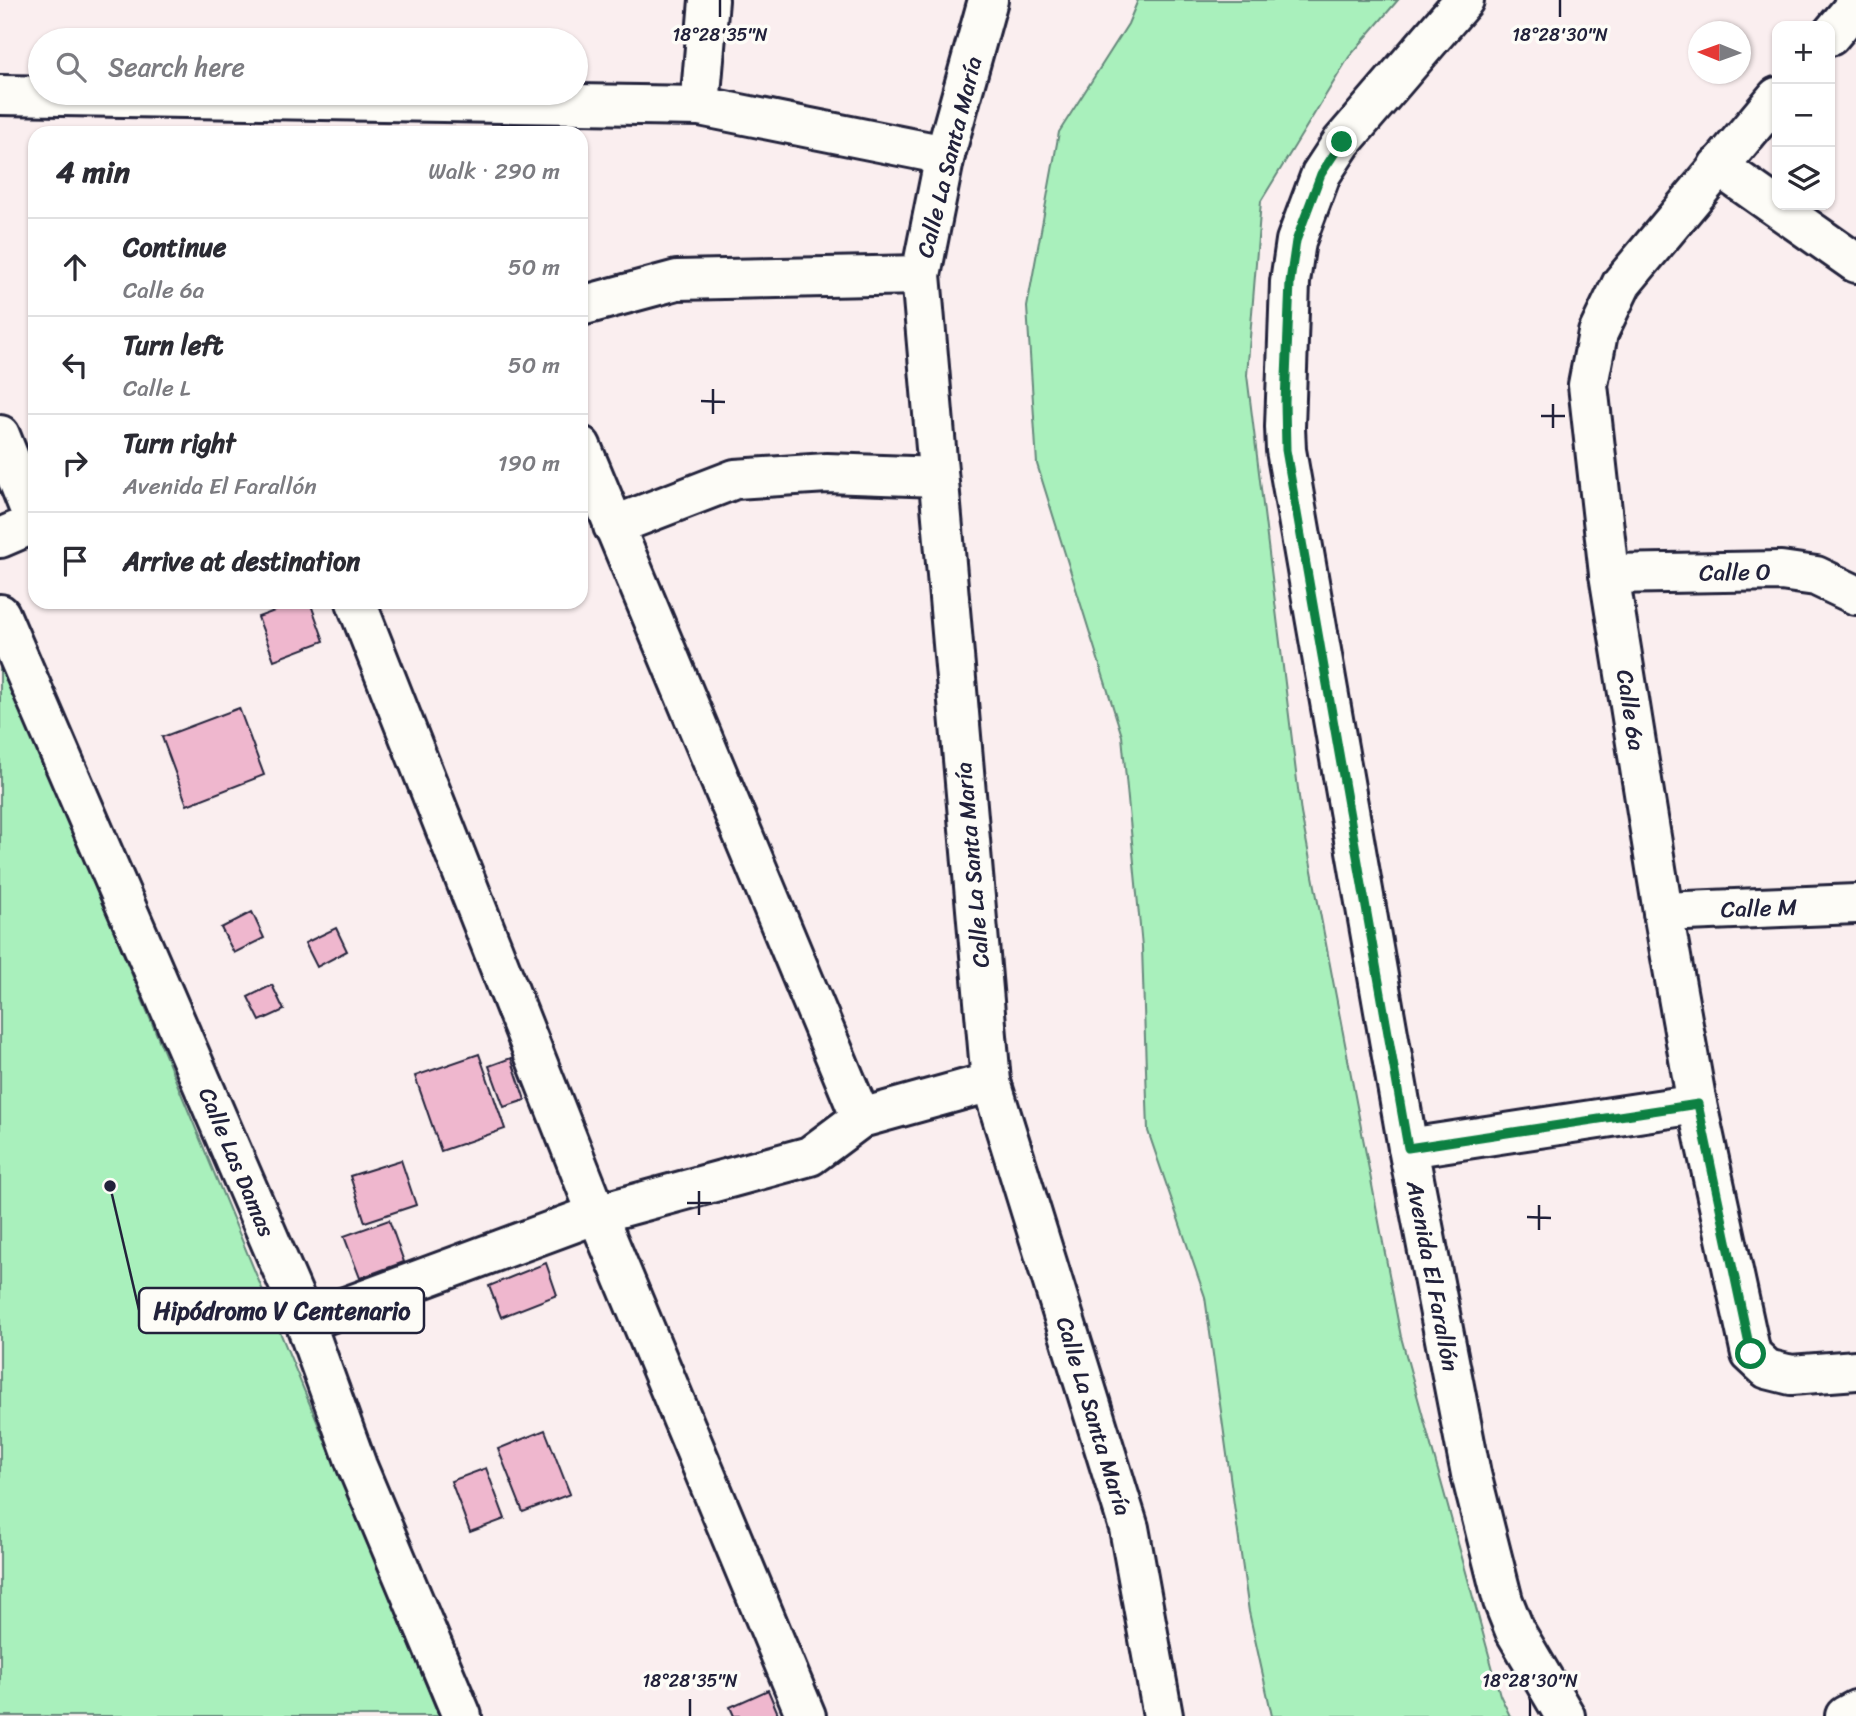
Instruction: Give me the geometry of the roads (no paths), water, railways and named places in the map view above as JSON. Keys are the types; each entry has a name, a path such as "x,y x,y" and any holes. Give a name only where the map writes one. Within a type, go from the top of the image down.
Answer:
{"street":[{"path":"700,106 709,0"},
{"name":"Calle La Santa María","path":"988,0 945,155 921,275 991,1082 1129,1528 1163,1716"},
{"name":"Avenida El Farallón","path":"1464,0 1342,142 1321,174 1296,241 1290,282 1285,402 1286,450 1408,1148 1471,1474 1503,1601 1515,1631 1565,1716"},
{"path":"1835,30 1856,5"},
{"path":"0,94 28,95"},
{"name":"Calle 6a","path":"1772,103 1622,283 1598,333 1588,385 1609,574 1663,912 1698,1104 1751,1354 1767,1369 1791,1375 1856,1370"},
{"path":"229,105 500,118 700,106 945,155"},
{"path":"1718,166 1856,262"},
{"path":"588,304 677,280 921,275"},
{"path":"0,435 28,505"},
{"path":"588,464 861,1118"},
{"path":"613,526 735,479 827,473 938,477"},
{"path":"0,538 28,526"},
{"name":"Calle O","path":"1609,574 1781,571 1816,576 1856,595"},
{"path":"358,609 597,1214 806,1716"},
{"name":"Calle Las Damas","path":"0,614 305,1322 357,1466 462,1716"},
{"name":"Calle M","path":"1663,912 1856,904"},
{"path":"305,1322 597,1214 810,1156 861,1118 991,1082"},
{"path":"1408,1148 1698,1104"},
{"path":"1845,1716 1856,1710"}],"place":[{"name":"Hipódromo V Centenario","path":"110,1186"}]}
